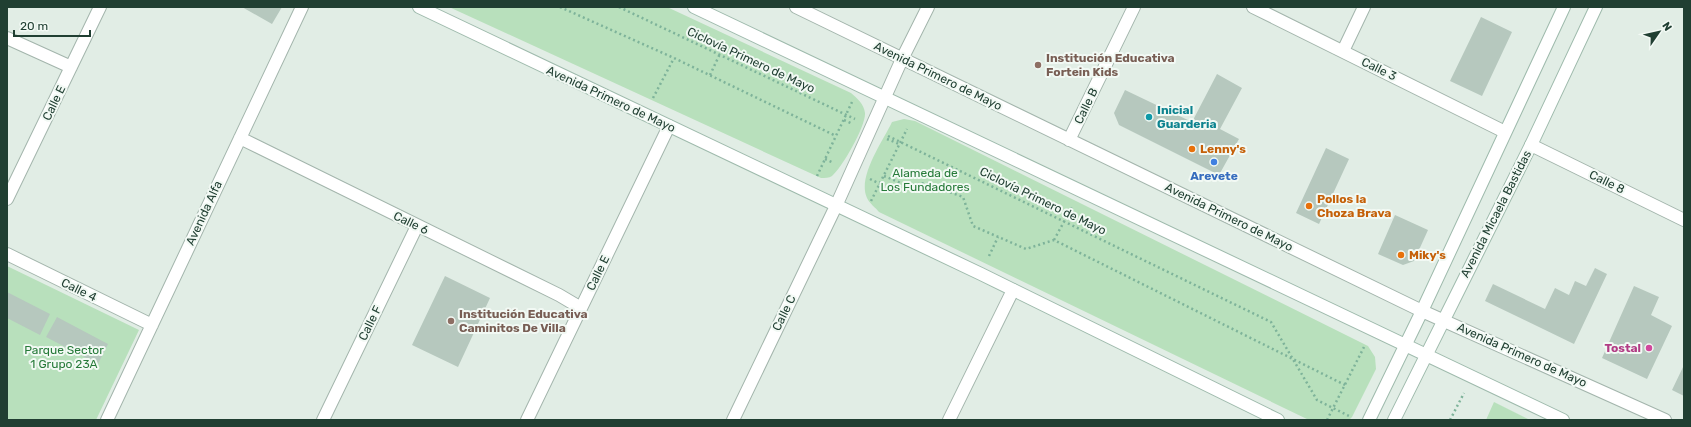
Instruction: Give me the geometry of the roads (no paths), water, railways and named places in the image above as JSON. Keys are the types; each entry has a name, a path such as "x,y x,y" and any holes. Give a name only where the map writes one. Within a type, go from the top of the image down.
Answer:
{"street":[{"name":"Calle E","path":"7,199 100,7"},
{"name":"Avenida Alfa","path":"107,420 302,7"},
{"name":"Avenida Primero de Mayo","path":"419,7 863,218 1278,420"},
{"path":"694,7 710,10 733,26 1563,420"},
{"name":"Avenida Primero de Mayo","path":"796,7 1422,311 1443,319 1666,420"},
{"name":"Calle C","path":"733,420 836,206 902,58 928,7"},
{"name":"Calle B","path":"1069,140 1134,7"},
{"name":"Calle 3","path":"1253,7 1505,132"},
{"path":"1343,51 1364,7"},
{"name":"Avenida Micaela Bastidas","path":"1369,420 1406,346 1564,7"},
{"name":"Avenida Micaela Bastidas","path":"1394,420 1531,145 1596,7"},
{"path":"7,38 71,67"},
{"name":"Calle E","path":"527,420 669,126"},
{"name":"Calle 6","path":"240,138 559,295 581,308"},
{"name":"Calle 8","path":"1531,145 1684,220"},
{"name":"Calle F","path":"323,420 417,226"},
{"name":"Calle 4","path":"7,254 152,325"},
{"path":"949,420 1012,290"}],"place":[{"name":"Institución Educativa Fortein Kids","path":"1038,65"},
{"name":"Inicial Guarderia","path":"1149,117"},
{"name":"Lenny's","path":"1192,149"},
{"name":"Arevete","path":"1214,162"},
{"name":"Pollos la Choza Brava","path":"1309,206"},
{"name":"Miky's","path":"1401,255"},
{"name":"Institución Educativa Caminitos De Villa","path":"451,321"},
{"name":"Tostal","path":"1649,348"}],"park label":[{"name":"Alameda de Los Fundadores","path":"925,180"},
{"name":"Parque Sector 1 Grupo 23A","path":"64,357"}]}
